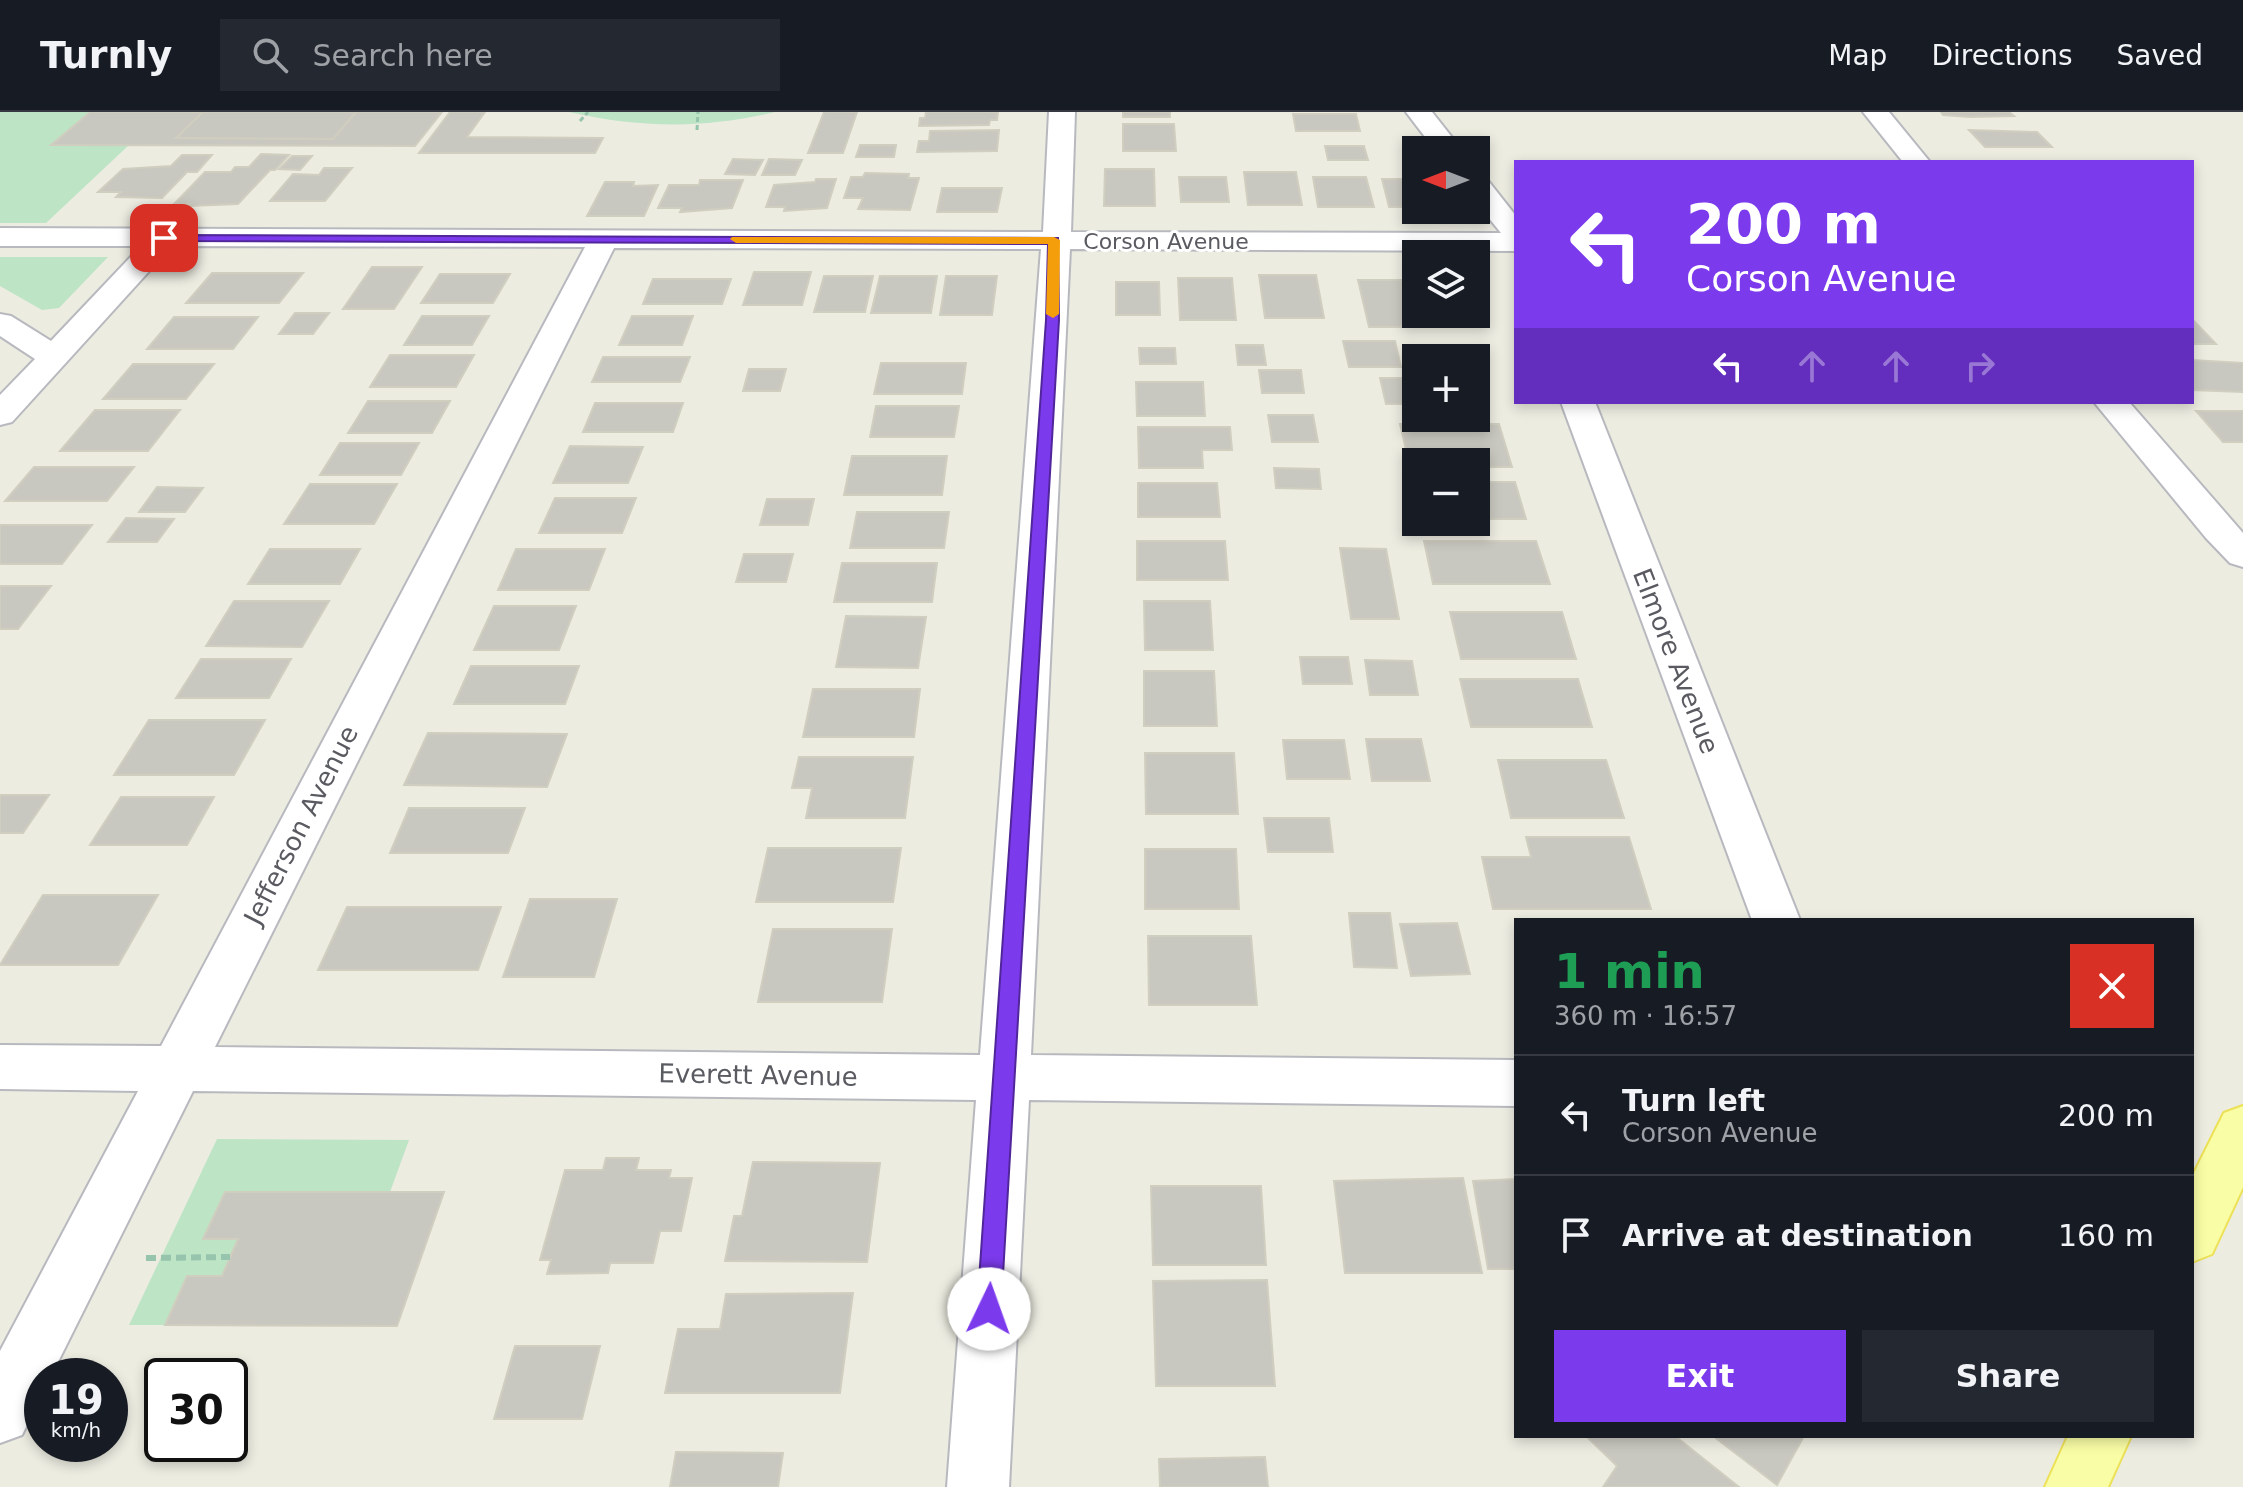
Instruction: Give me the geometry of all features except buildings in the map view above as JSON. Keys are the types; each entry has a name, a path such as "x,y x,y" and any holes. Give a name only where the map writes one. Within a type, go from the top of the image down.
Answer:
{"main road":[{"path":"2194,1231 2243,1130"}],"street":[{"path":"978,1487 1052,320 1054,240 1063,161 1062,112"},
{"path":"1419,112 1438,136"},
{"path":"1876,112 1915,160"},
{"path":"1490,202 1514,232"},
{"name":"Corson Avenue","path":"0,237 1514,242"},
{"path":"0,415 164,238"},
{"name":"Jefferson Avenue","path":"0,1413 604,239"},
{"path":"0,323 54,357"},
{"name":"Elmore Avenue","path":"1579,404 1775,918"},
{"path":"2113,404 2243,555"},
{"name":"Everett Avenue","path":"0,1067 1514,1083"}],"path":[{"path":"580,121 588,112"},
{"path":"697,130 698,112"},
{"path":"146,1258 230,1257"}],"green space":[{"path":"0,112 90,112 52,145 129,145 46,223 0,223"},
{"path":"569,112 775,112 698,124 646,124"},
{"path":"0,257 108,257 59,308 42,310 0,286"},
{"path":"217,1139 409,1140 390,1192 225,1192 204,1238 238,1239 222,1276 187,1276 165,1325 129,1325"}],"slow traffic":[{"path":"736,239 1054,240 1053,314"}],"route":[{"path":"164,238 1054,240 1052,320 989,1309"}]}
